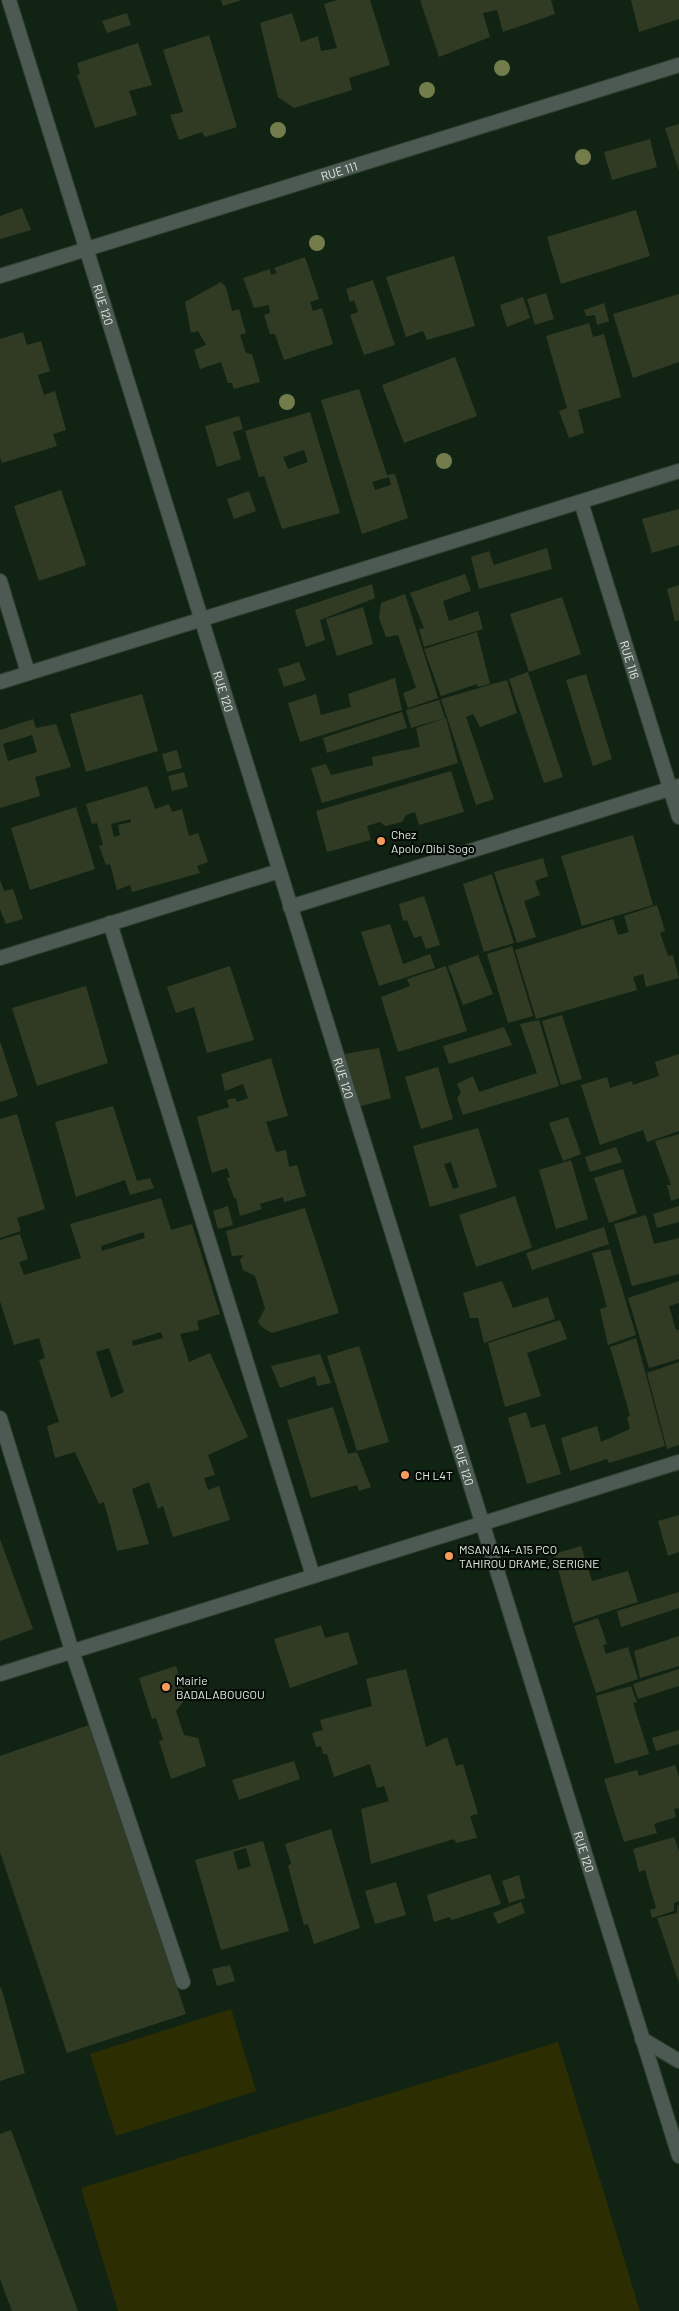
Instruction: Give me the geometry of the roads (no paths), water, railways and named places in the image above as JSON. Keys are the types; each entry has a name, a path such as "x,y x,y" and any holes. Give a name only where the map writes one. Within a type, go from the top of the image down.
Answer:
{"street":[{"name":"RUE 120","path":"9,0 679,2156"},
{"name":"RUE 111","path":"0,276 679,65"},
{"path":"0,682 679,471"},
{"name":"RUE 116","path":"581,502 675,787 679,817"},
{"path":"0,581 28,674"},
{"path":"290,907 675,787"},
{"path":"0,958 279,871"},
{"path":"110,923 313,1576"},
{"path":"0,1418 72,1651 182,1982"},
{"path":"0,1674 679,1462"},
{"path":"642,2039 679,2061"}],"place":[{"name":"Chez Apolo/Dibi Sogo","path":"381,841"},
{"name":"CH L4T","path":"405,1475"},
{"name":"MSAN A14-A15 PCO TAHIROU DRAME, SERIGNE","path":"449,1556"},
{"name":"Mairie BADALABOUGOU","path":"166,1687"}]}
